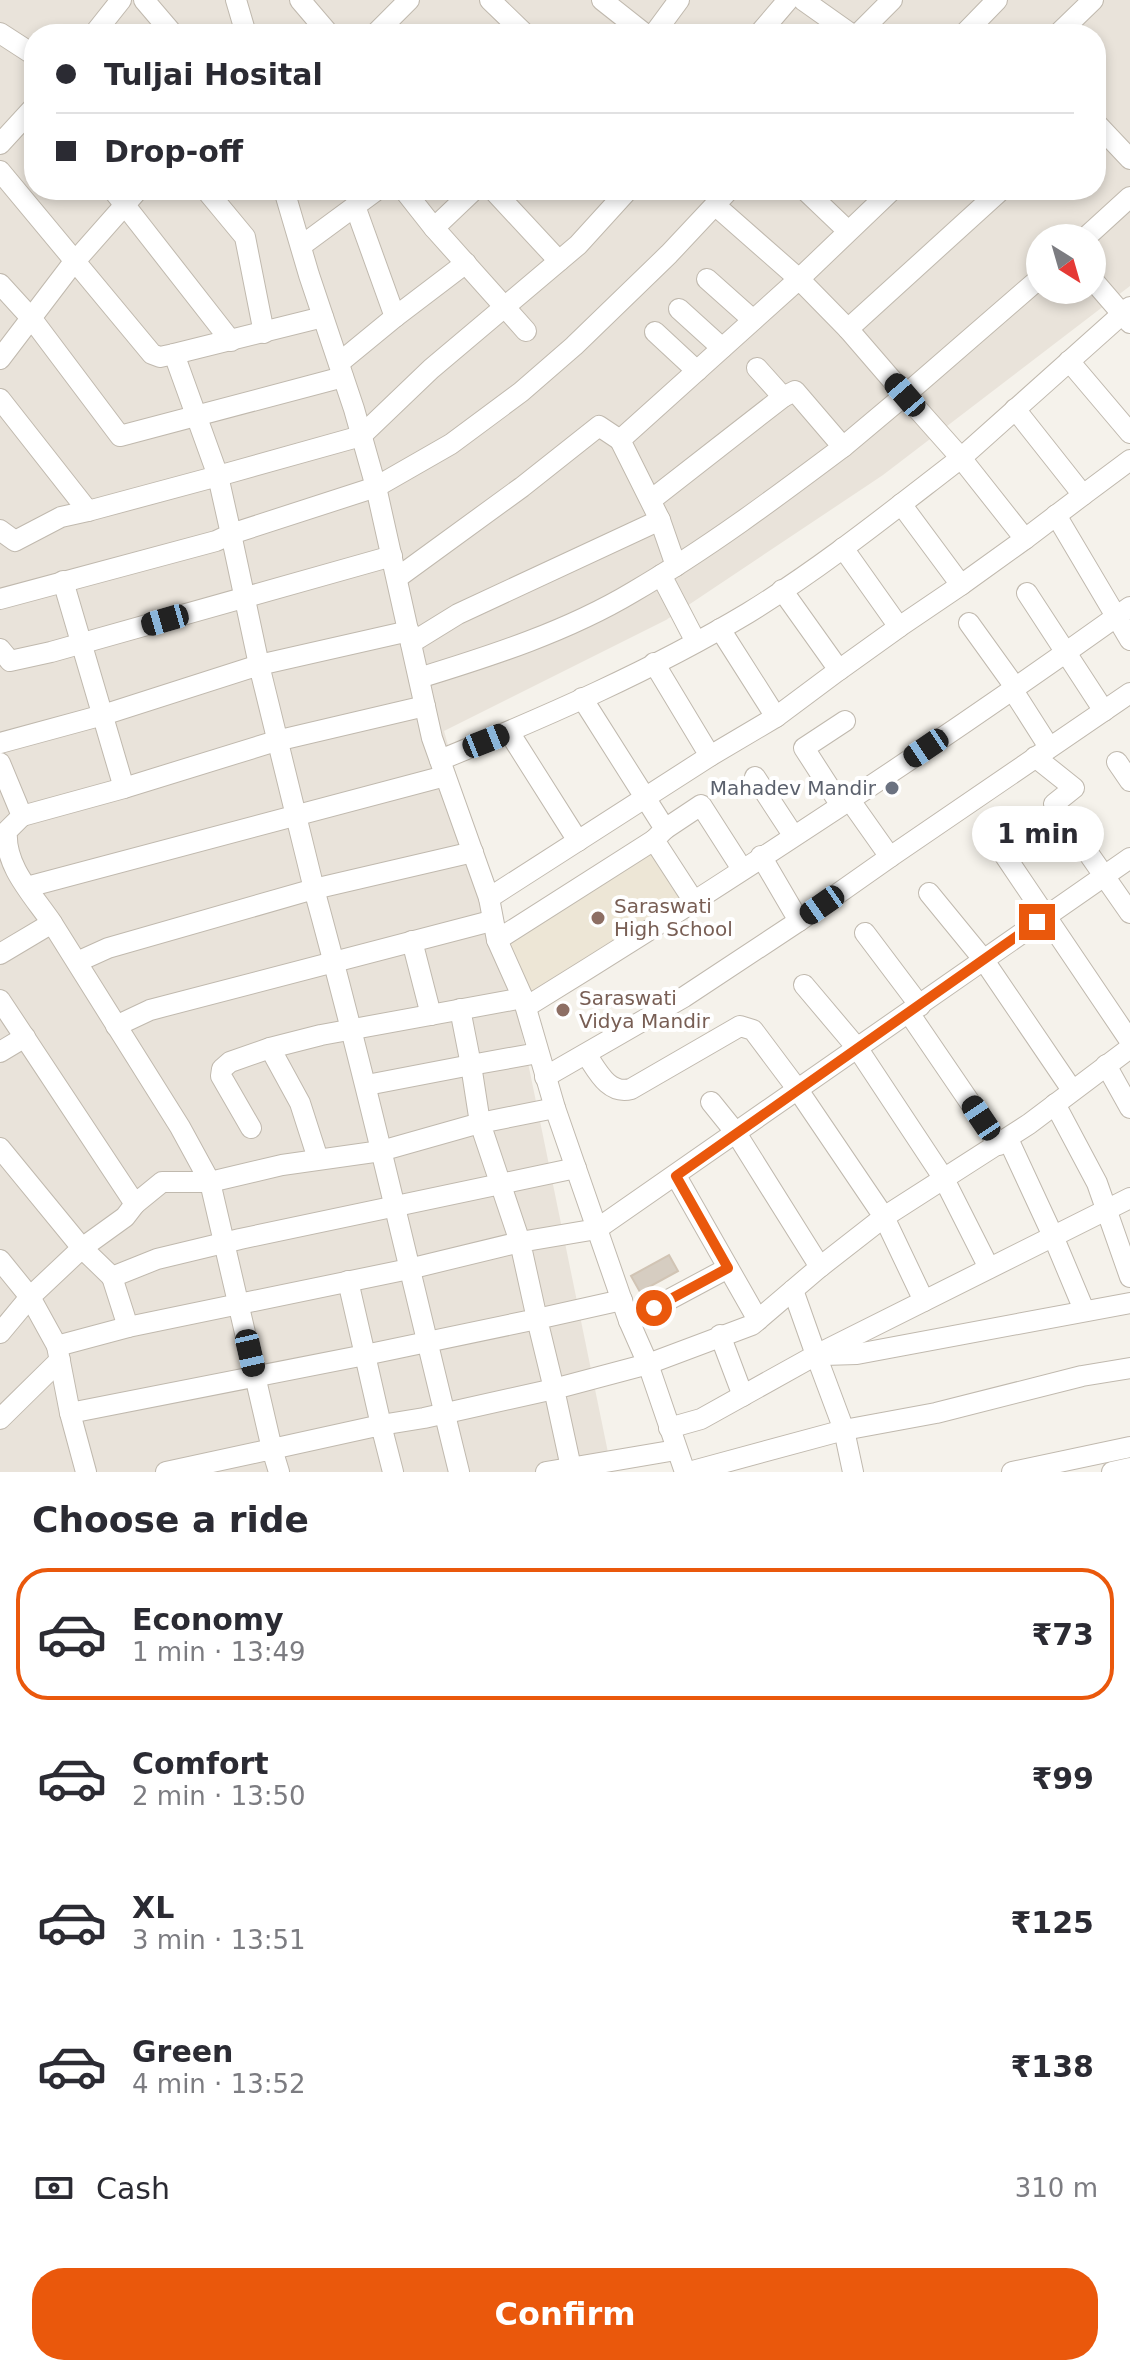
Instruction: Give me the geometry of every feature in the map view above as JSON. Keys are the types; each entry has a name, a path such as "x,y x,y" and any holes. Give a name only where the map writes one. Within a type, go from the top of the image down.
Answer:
{"street":[{"path":"102,24 121,0"},
{"path":"144,0 164,24"},
{"path":"236,0 243,24"},
{"path":"300,0 320,24"},
{"path":"490,0 515,24"},
{"path":"602,0 632,24"},
{"path":"661,24 679,0"},
{"path":"768,24 788,0"},
{"path":"803,0 837,24"},
{"path":"868,24 892,0"},
{"path":"974,24 997,0"},
{"path":"1068,24 1093,0"},
{"path":"383,24 401,3"},
{"path":"0,33 24,49"},
{"path":"1,145 24,119"},
{"path":"1106,134 1130,159"},
{"path":"0,171 144,348 160,357 323,317"},
{"path":"1100,224 1130,197"},
{"path":"0,359 122,200"},
{"path":"130,200 231,341"},
{"path":"214,200 245,237 264,333"},
{"path":"287,200 376,487 442,768 489,898 494,930 524,1002 555,1108 629,1321 687,1472 844,1430 936,1413 1082,1376 1130,1368"},
{"path":"301,246 363,200"},
{"path":"412,200 526,331"},
{"path":"434,228 463,200"},
{"path":"502,200 559,261"},
{"path":"0,530 15,541 61,517 361,436 431,369 559,261 613,200"},
{"path":"0,599 216,541 376,487 451,444 521,392 574,346 721,200"},
{"path":"725,200 848,329 961,458 1025,539"},
{"path":"815,200 848,231"},
{"path":"620,440 799,279 881,200"},
{"path":"848,329 990,200"},
{"path":"355,206 395,317"},
{"path":"0,284 32,319 120,436 341,370 395,317 466,263"},
{"path":"707,279 753,320"},
{"path":"419,678 552,631 631,594 726,534 843,447 1026,290"},
{"path":"27,887 294,816 442,768 720,629 843,548 961,458 1069,361 1127,314 1106,293"},
{"path":"679,309 722,348"},
{"path":"655,332 697,371"},
{"path":"174,354 218,476 294,816 367,1085 459,1472"},
{"path":"1069,361 1130,433"},
{"path":"757,368 783,397"},
{"path":"651,500 783,397 795,391 843,447"},
{"path":"0,399 88,511"},
{"path":"1015,409 1083,495"},
{"path":"397,578 522,487 599,426 620,440 660,520 669,570 696,642"},
{"path":"489,898 644,797 776,717 1130,460"},
{"path":"901,504 961,585"},
{"path":"1056,515 1122,612 1130,640"},
{"path":"0,743 103,715 259,665 410,637 660,520"},
{"path":"843,548 899,627"},
{"path":"3,657 83,643 392,556"},
{"path":"63,581 124,788"},
{"path":"782,590 839,670"},
{"path":"1027,593 1104,711"},
{"path":"251,1128 221,1076 222,1069 230,1062 270,1048 352,1030 460,1009 524,1002 693,900 845,802 1122,612"},
{"path":"969,623 1013,688 1042,752 1074,788 1054,804 1130,913"},
{"path":"720,629 776,717"},
{"path":"654,663 710,756"},
{"path":"545,1077 684,997 1130,693"},
{"path":"582,698 644,797 693,900"},
{"path":"279,1472 210,1182 180,1127 52,923 27,887 5,864 7,831 22,816 276,741 425,706"},
{"path":"845,721 804,748 890,857"},
{"path":"509,732 578,841"},
{"path":"1117,762 1130,781"},
{"path":"0,763 22,816"},
{"path":"755,777 793,835"},
{"path":"116,1026 150,1010 412,941 494,930 660,834 701,805 742,869"},
{"path":"997,844 1130,1041"},
{"path":"77,962 120,944 314,889 473,852"},
{"path":"761,856 799,921"},
{"path":"0,1419 58,1353 128,1327 409,1269 520,1242 597,1229 1130,858"},
{"path":"929,893 983,959 1072,1090"},
{"path":"0,954 52,923"},
{"path":"865,933 1003,1142 1053,1236 1084,1310"},
{"path":"412,941 431,1015"},
{"path":"804,985 858,1049 944,1179 989,1268"},
{"path":"0,1000 135,1204"},
{"path":"460,1009 480,1123 520,1242 571,1470"},
{"path":"586,1054 609,1086 622,1091 631,1089 732,1030 746,1026 753,1030 798,1090 884,1217 924,1301"},
{"path":"0,1052 25,1037"},
{"path":"270,1048 300,1103 318,1159"},
{"path":"166,1472 554,1389 648,1364 752,1325 884,1217 1003,1142 1130,1048"},
{"path":"367,1085 538,1053"},
{"path":"1106,1065 1130,1108"},
{"path":"711,1102 736,1133 820,1267"},
{"path":"1055,1104 1097,1183 1130,1277"},
{"path":"0,1333 30,1297 82,1248 125,1217 135,1204 162,1182 210,1182 318,1159 381,1151 480,1123 555,1108"},
{"path":"0,1148 82,1248 112,1277 128,1327"},
{"path":"112,1277 157,1259 224,1243 576,1168"},
{"path":"676,1176 758,1320"},
{"path":"669,1428 701,1419 816,1355 1130,1198"},
{"path":"0,1260 30,1297 58,1353 86,1472"},
{"path":"629,1321 728,1268"},
{"path":"348,1281 393,1472"},
{"path":"793,1290 844,1430 853,1472"},
{"path":"70,1413 427,1343 622,1300"},
{"path":"816,1355 857,1354 1130,1303"},
{"path":"720,1335 743,1396"},
{"path":"1012,1472 1130,1447"},
{"path":"546,1472 676,1450"},
{"path":"1112,1472 1130,1468"}],"shaded area":[{"path":"0,0 890,0 869,24 24,24 24,200 1106,200 1106,24 873,24 894,0 1130,0 1130,286 883,475 666,620 444,731 502,936 612,1472 0,1472"},
{"name":"Saraswati High School","path":"654,840 693,900 526,1007 502,936"}],"building":[{"path":"669,1255 678,1271 640,1292 631,1276"}],"place":[{"name":"Mahadev Mandir","path":"892,788"},
{"name":"Saraswati High School","path":"598,918"},
{"name":"Saraswati Vidya Mandir","path":"563,1010"}],"route":[{"path":"654,1308 728,1268 676,1176 1037,922"}]}
